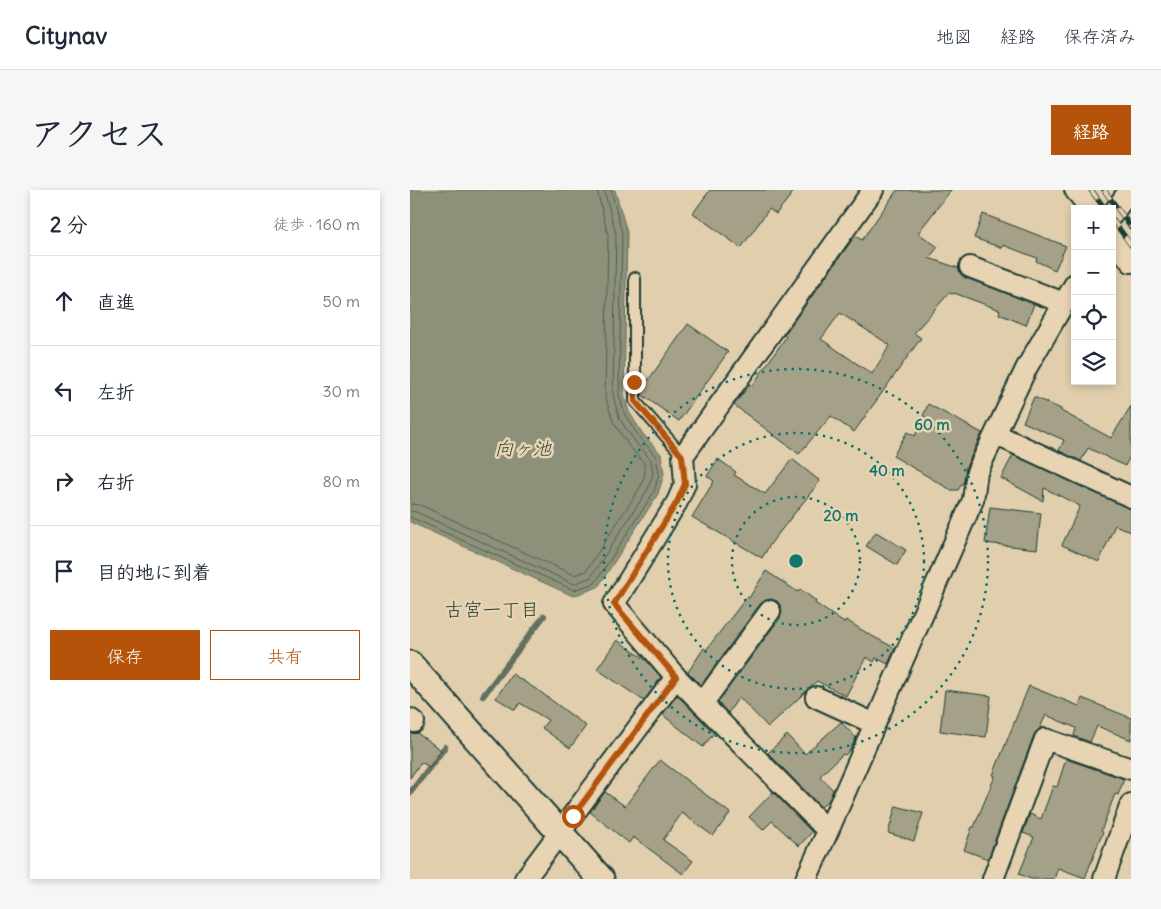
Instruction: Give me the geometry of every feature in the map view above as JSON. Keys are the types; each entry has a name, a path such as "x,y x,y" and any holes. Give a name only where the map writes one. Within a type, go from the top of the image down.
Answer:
{"street":[{"path":"828,831 676,677 614,604 677,502 685,484 682,456 873,190"},
{"path":"1076,190 1087,205"},
{"path":"1116,210 1127,196"},
{"path":"1116,241 1131,262"},
{"path":"970,268 1064,303"},
{"path":"806,879 973,500 977,472 1027,367 1071,291"},
{"path":"995,434 1131,497"},
{"path":"702,704 770,611"},
{"path":"410,664 601,879"},
{"path":"525,879 676,677"},
{"path":"816,697 875,724"},
{"path":"993,879 1044,739 1131,769"},
{"path":"1104,879 1131,804"}],"lane":[{"path":"635,278 635,401 682,456"}],"water":[{"name":"向ヶ池","path":"410,190 615,190 627,232 624,394 629,412 643,434 661,454 664,474 658,494 598,587 573,596 410,522"}],"building":[{"path":"710,190 795,190 776,214 769,209 741,248 693,213"},
{"path":"897,190 951,190 918,233 938,247 929,258 958,268 966,278 1034,304 1026,325 999,314 1000,310 954,293 949,293 914,333 921,338 854,432 831,416 799,454 734,405 750,384 752,386 786,337 784,335 855,236 862,240","holes":["840,313 890,345 872,374 821,339"]},
{"path":"983,214 1066,246 1055,270 1036,261 1037,258 1003,245 1002,248 974,238"},
{"path":"688,324 728,352 679,421 642,395 642,389"},
{"path":"1034,397 1061,409 1061,411 1111,438 1131,406 1131,454 1125,466 1088,448 1081,461 1059,451 1064,440 1023,422"},
{"path":"928,404 982,433 966,467 964,481 958,490 951,490 893,456 907,432 915,436"},
{"path":"1013,455 1131,509 1131,532 1115,525 1099,562 1062,545 1080,506 1044,488 1043,501 1001,478"},
{"path":"718,459 736,472 734,475 765,494 792,459 820,481 771,543 762,558 692,517 714,481 707,476"},
{"path":"990,507 1041,513 1037,549 985,543"},
{"path":"876,532 906,550 897,565 866,546"},
{"path":"766,571 798,592 800,589 816,601 815,603 844,623 846,620 895,648 888,664 876,658 874,662 866,657 846,696 817,681 768,727 739,697 728,713 718,702 780,618 782,613 781,607 777,601 771,599 760,604 701,685 688,672 704,648 706,650 747,597 749,598"},
{"path":"617,640 646,660 661,677 644,701 597,669"},
{"path":"512,674 539,691 586,726 570,748 542,728 548,720 520,703 515,710 496,698"},
{"path":"1029,686 1079,706 1082,698 1131,718 1131,740 1097,726 1090,742 1074,736 1076,728 1046,715 1040,728 1034,735 988,859 964,850 972,827 974,827 995,776 993,775"},
{"path":"945,690 991,696 986,737 940,731"},
{"path":"677,695 714,733 703,747 663,714"},
{"path":"841,722 856,738 850,750 845,755 843,754 820,776 833,790 829,800 821,807 768,753 787,735 805,754"},
{"path":"410,733 417,733 441,750 429,767 421,762 410,778"},
{"path":"1066,759 1124,779 1118,795 1115,794 1085,878 1058,868 1054,879 1031,879 1019,874 1034,837 1023,833 1030,814 1041,819 1053,786 1057,787"},
{"path":"660,760 730,813 713,836 682,813 663,840 693,861 683,874 633,837 629,843 590,812 605,792 625,806"},
{"path":"773,792 812,832 799,846 772,821 763,830 749,817"},
{"path":"896,806 923,813 914,841 888,833"}],"waterway":[{"path":"483,696 544,616"},
{"path":"410,793 445,747"}],"railway":[{"path":"1091,190 1102,205"},
{"path":"1104,190 1131,227"},
{"path":"1116,224 1131,245"}],"district":[{"name":"古宮一丁目","path":"492,609"}],"route":[{"path":"573,816 676,677 614,604 677,502 685,484 682,456 635,401 634,382"}]}
